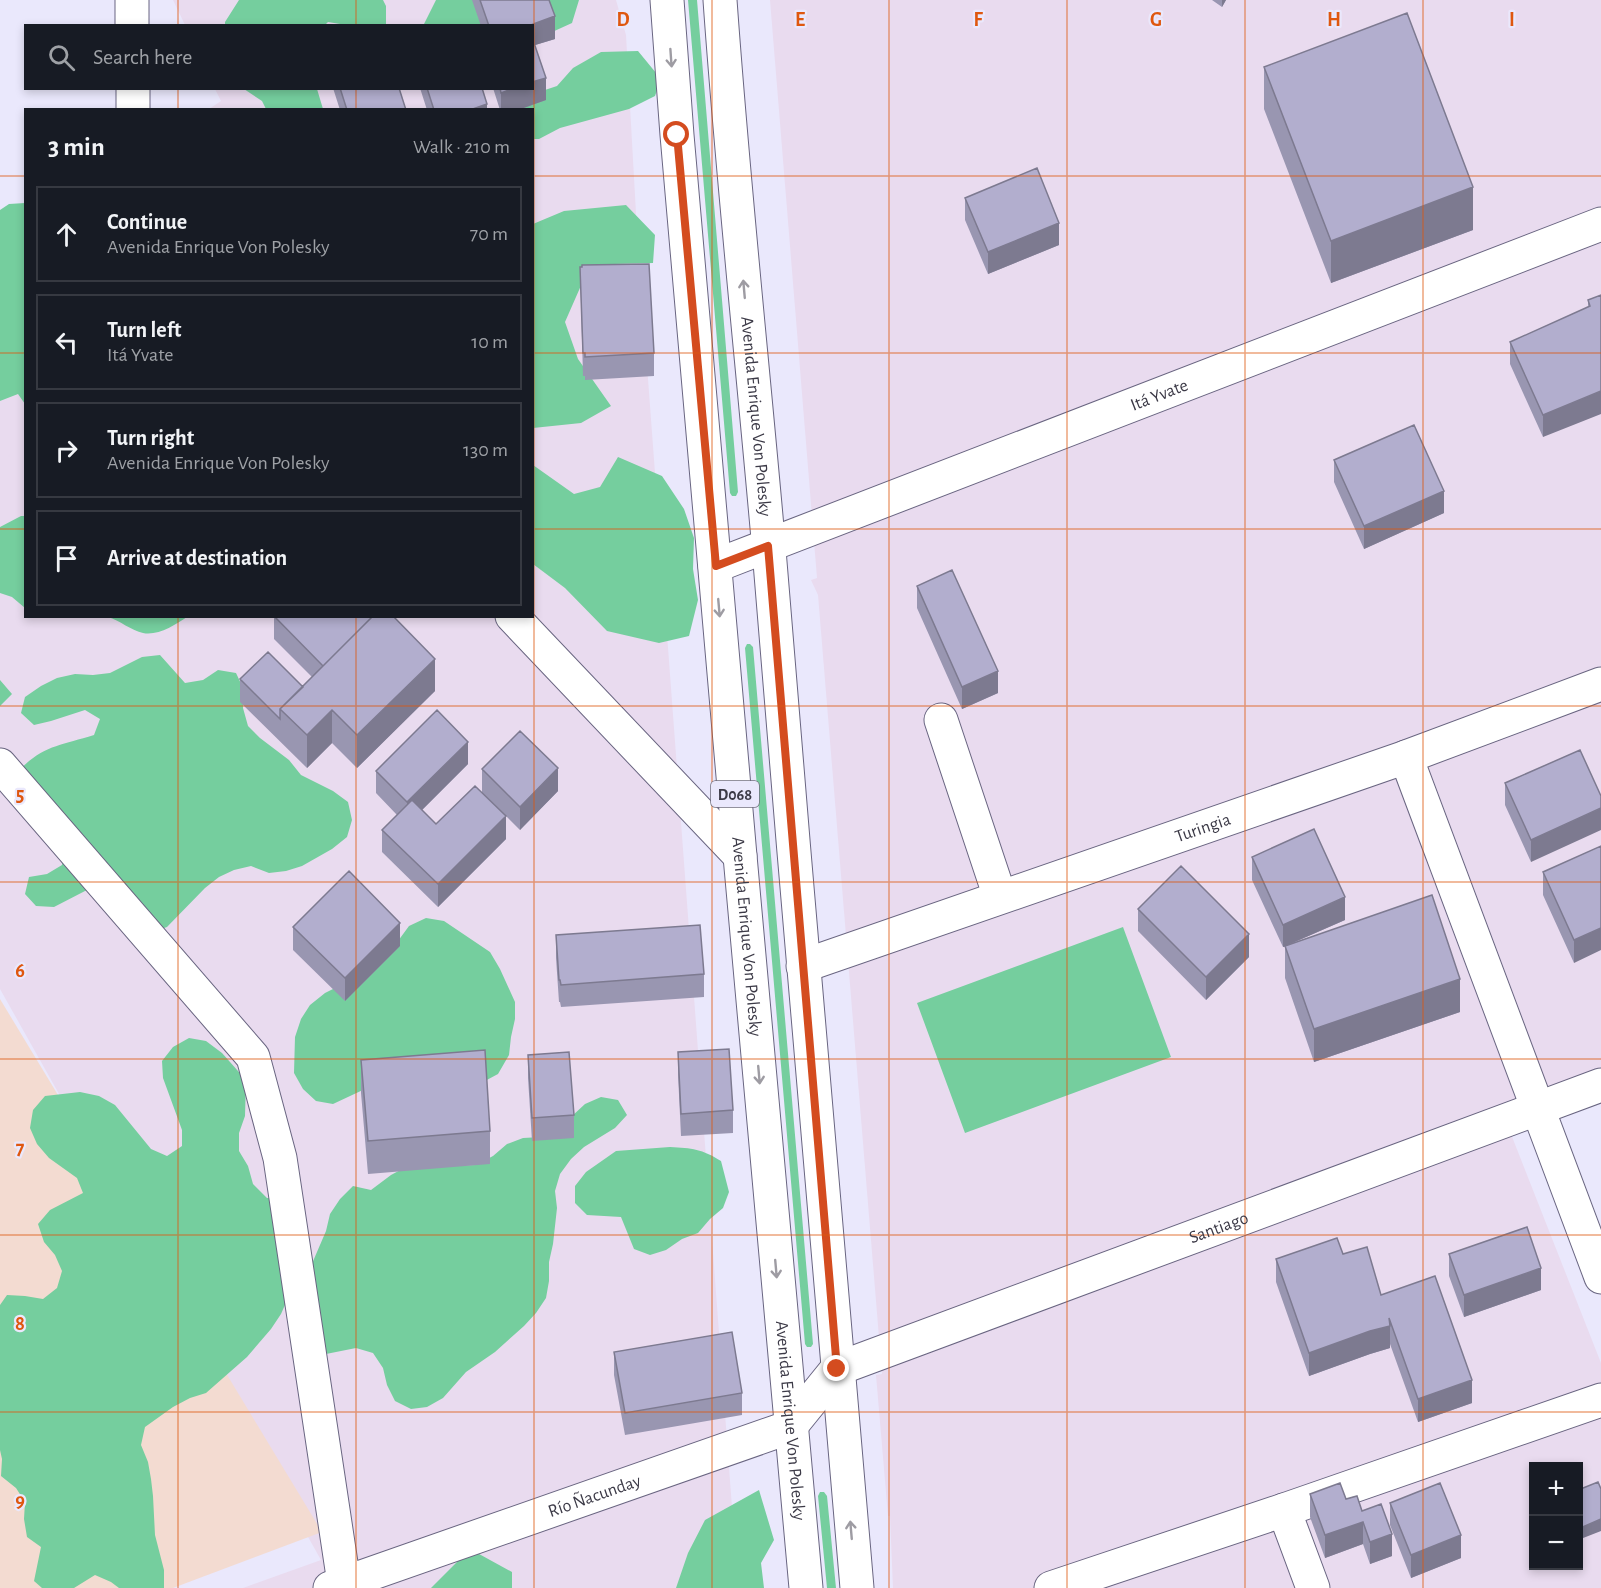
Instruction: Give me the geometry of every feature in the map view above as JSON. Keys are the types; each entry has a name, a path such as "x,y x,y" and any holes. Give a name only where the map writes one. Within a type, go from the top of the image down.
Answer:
{"street":[{"path":"132,0 132,24"},
{"name":"Avenida Enrique Von Polesky","path":"667,0 740,856 806,1588"},
{"name":"Avenida Enrique Von Polesky","path":"720,0 857,1588"},
{"path":"133,90 133,108"},
{"name":"Itá Yvate","path":"716,566 1601,224"},
{"path":"514,618 740,856"},
{"name":"Turingia","path":"803,966 1406,757 1601,684"},
{"path":"941,720 1000,897"},
{"path":"1406,757 1601,1277"},
{"path":"0,765 253,1057 280,1158 337,1585"},
{"name":"Santiago","path":"837,1369 1601,1085"},
{"path":"790,1427 837,1369"},
{"path":"1051,1588 1601,1400"},
{"name":"Río Ñacunday","path":"337,1585 790,1427"},
{"path":"1284,1510 1313,1588"}],"shaded area":[{"path":"173,0 616,0 626,35 637,231 738,1588 243,1588 321,1560 0,989 0,250 24,234 24,618 534,618 534,108 210,108 221,101 216,90 534,90 534,24 185,24"},
{"path":"770,0 1601,0 1601,1091 1507,1124 1601,1363 1601,1588 893,1588 890,1516 888,1516 876,1375 882,1374 818,595 811,580 817,578"},
{"path":"0,999 322,1532 173,1588 0,1588"}],"green space":[{"path":"239,0 383,0 386,6 386,24 328,22 326,24 225,24"},
{"path":"436,0 490,0 493,24 424,24"},
{"path":"529,0 579,0 572,23 550,33"},
{"path":"688,0 697,0 738,492 736,496 730,493"},
{"path":"638,51 661,79 655,96 629,109 560,128 539,139 534,139 534,108 504,108 506,103 557,86 573,68 601,52"},
{"path":"246,90 317,90 323,108 266,108 262,101"},
{"path":"24,203 24,403 18,394 0,401 0,210 9,204"},
{"path":"626,205 655,235 653,263 615,264 583,281 565,322 578,359 611,406 581,423 534,428 534,224 564,211"},
{"path":"618,457 662,476 684,509 694,538 693,569 698,600 689,636 659,643 607,631 565,588 534,565 534,466 574,494 600,487"},
{"path":"24,516 24,607 12,597 0,593 0,527"},
{"path":"111,618 185,618 166,629 149,634 139,632"},
{"path":"747,644 753,647 813,1344 811,1347 805,1344 745,648"},
{"path":"160,655 185,683 203,680 218,670 236,673 244,690 243,708 248,726 289,760 301,775 333,791 348,802 352,820 347,837 332,849 302,866 286,871 269,873 251,866 219,877 167,927 150,933 101,887 85,891 54,907 36,906 25,894 29,877 47,874 62,865 65,847 14,776 32,758 50,748 94,735 100,719 85,710 34,725 21,713 25,697 57,678 75,674 110,673 142,657"},
{"path":"0,680 12,694 0,706"},
{"path":"426,918 444,921 490,952 500,969 515,1002 515,1019 509,1055 498,1074 483,1082 365,1089 333,1104 316,1101 303,1089 294,1073 295,1037 301,1019 310,1005 325,993 341,985 398,941 409,926"},
{"path":"1123,927 1171,1057 965,1133 917,1003"},
{"path":"189,1038 206,1041 222,1053 246,1080 245,1116 239,1133 239,1151 248,1166 253,1184 267,1198 292,1199 288,1298 271,1329 247,1357 206,1393 173,1407 145,1427 141,1445 148,1462 151,1479 155,1535 164,1570 164,1588 119,1588 95,1575 74,1588 42,1588 34,1581 41,1547 27,1537 24,1519 25,1502 16,1488 1,1476 0,1305 7,1295 43,1299 57,1288 62,1271 55,1255 44,1242 38,1224 50,1210 83,1193 77,1178 49,1158 37,1144 30,1128 33,1110 45,1096 80,1092 99,1096 115,1105 151,1149 167,1156 182,1146 182,1130 163,1078 162,1061 173,1047"},
{"path":"601,1097 618,1100 627,1115 615,1128 584,1147 560,1174 555,1191 557,1208 546,1298 524,1326 495,1352 466,1372 443,1398 427,1407 411,1409 395,1401 387,1385 383,1368 373,1353 356,1348 321,1355 305,1280 326,1231 330,1214 353,1186 371,1190 406,1167 476,1165 493,1156 507,1144 523,1138 541,1137 571,1117 585,1104"},
{"path":"670,1147 697,1150 721,1161 729,1192 723,1208 698,1233 682,1239 666,1250 650,1255 634,1249 621,1217 587,1215 575,1203 575,1186 586,1172 616,1151"},
{"path":"759,1490 774,1540 761,1563 764,1588 676,1588 688,1553 705,1520"},
{"path":"820,1492 824,1492 827,1496 836,1588 827,1588 818,1496"},
{"path":"470,1549 512,1572 512,1588 431,1588"}],"building":[{"path":"480,0 549,0 555,16 533,24 488,24"},
{"path":"1407,13 1473,187 1331,241 1264,67"},
{"path":"534,43 546,78 534,81"},
{"path":"341,90 400,90 405,108 346,108"},
{"path":"428,90 483,90 487,104 476,108 433,108"},
{"path":"1037,168 1059,223 988,252 965,198"},
{"path":"649,264 654,353 585,357 580,267 582,265"},
{"path":"1601,295 1601,391 1543,415 1510,342 1590,306 1588,300"},
{"path":"1414,425 1444,491 1364,526 1334,460"},
{"path":"952,570 998,671 962,687 917,586"},
{"path":"276,618 371,618 323,666"},
{"path":"371,618 395,618 435,659 357,735 332,710 307,735 280,709"},
{"path":"268,652 303,687 280,709 280,719 240,679"},
{"path":"437,710 468,742 407,802 376,771"},
{"path":"520,731 558,768 520,807 482,769"},
{"path":"1580,750 1601,796 1601,808 1531,840 1505,783"},
{"path":"475,786 506,816 438,884 382,830 412,800 436,824"},
{"path":"1314,829 1345,897 1283,925 1252,857"},
{"path":"1601,846 1601,928 1574,940 1543,872"},
{"path":"1181,866 1249,934 1206,977 1138,909"},
{"path":"349,871 400,923 345,978 293,927"},
{"path":"1432,895 1460,979 1314,1029 1285,946"},
{"path":"700,925 704,974 561,985 556,935"},
{"path":"729,1049 733,1110 681,1114 678,1052"},
{"path":"485,1050 490,1131 368,1141 361,1060"},
{"path":"569,1052 574,1115 532,1118 528,1055"},
{"path":"1527,1227 1541,1268 1464,1295 1449,1254"},
{"path":"1337,1238 1343,1254 1367,1247 1381,1295 1435,1276 1472,1380 1418,1399 1389,1318 1390,1326 1309,1353 1276,1259"},
{"path":"732,1332 742,1393 625,1413 614,1352"},
{"path":"1598,1482 1601,1489 1601,1519 1583,1527 1583,1516 1583,1488"},
{"path":"1340,1483 1346,1499 1357,1496 1362,1511 1381,1504 1392,1534 1370,1542 1363,1522 1325,1535 1310,1494"},
{"path":"1440,1483 1461,1535 1411,1555 1390,1503"}],"route":[{"path":"677,135 716,566 768,546 837,1369"}]}
